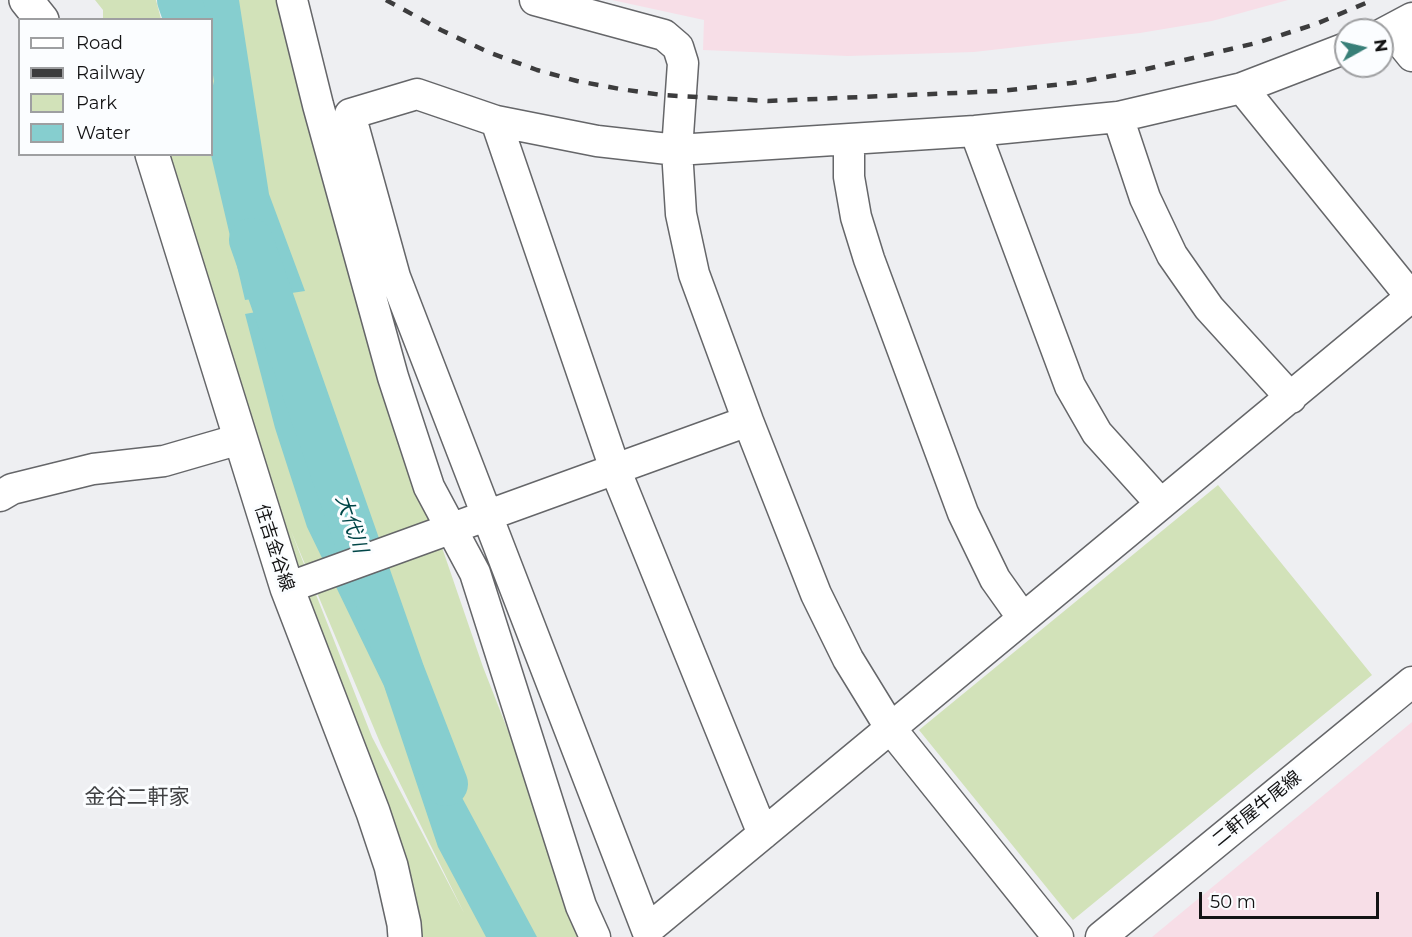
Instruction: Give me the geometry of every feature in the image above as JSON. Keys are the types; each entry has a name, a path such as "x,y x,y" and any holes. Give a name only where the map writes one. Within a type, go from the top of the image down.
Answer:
{"main road":[{"path":"26,0 40,18"},
{"name":"住吉金谷線","path":"153,156 287,588 373,812 391,866 405,937"}],"street":[{"path":"292,0 336,172 393,377 429,488 475,573 581,906 595,937"},
{"path":"535,0 664,35 678,47 683,63 677,150 681,214 694,274 748,421 816,594 848,659 891,729 1058,937"},
{"path":"1395,28 1412,56"},
{"path":"1242,88 1412,297 647,930 395,277 350,114 417,94 496,121 597,141 677,150 975,131 1118,117 1242,88 1334,53"},
{"path":"1118,117 1145,198 1172,255 1209,308 1291,398"},
{"path":"496,121 615,469 764,834"},
{"path":"975,131 1070,386 1098,433 1161,504"},
{"path":"849,139 849,177 856,217 869,260 963,513 995,579 1023,618"},
{"path":"287,588 748,421"},
{"path":"0,496 12,489 93,469 164,461 240,439"},
{"name":"二軒屋牛尾線","path":"1101,937 1412,682"}],"shaded area":[{"path":"612,0 1288,0 1212,21 1140,33 974,52 848,56 703,50 704,20"},
{"path":"1412,722 1412,937 1152,937"}],"green space":[{"path":"95,0 156,0 161,18 103,18 103,10"},
{"path":"159,0 283,0 400,425 483,667 589,937 413,937 267,526 163,156 213,156 213,18 165,18","holes":["291,531 381,745 464,913 372,737"]},
{"path":"1218,485 1372,675 1073,920 919,730"}],"water":[{"path":"195,0 239,0 269,194 305,291 245,300 211,156 214,81 213,18 200,18"},
{"path":"290,306 294,412 316,484 388,660 537,937 486,937 438,847 384,686 307,527 275,428 245,314"}],"waterway":[{"name":"大代川","path":"179,0 185,18"},
{"name":"大代川","path":"251,240 403,673 446,784"}],"railway":[{"path":"386,0 488,52 537,70 577,81 662,95 768,101 1001,91 1072,83 1134,72 1256,43 1316,24 1373,0"}],"district":[{"name":"金谷二軒家","path":"137,798"}]}
